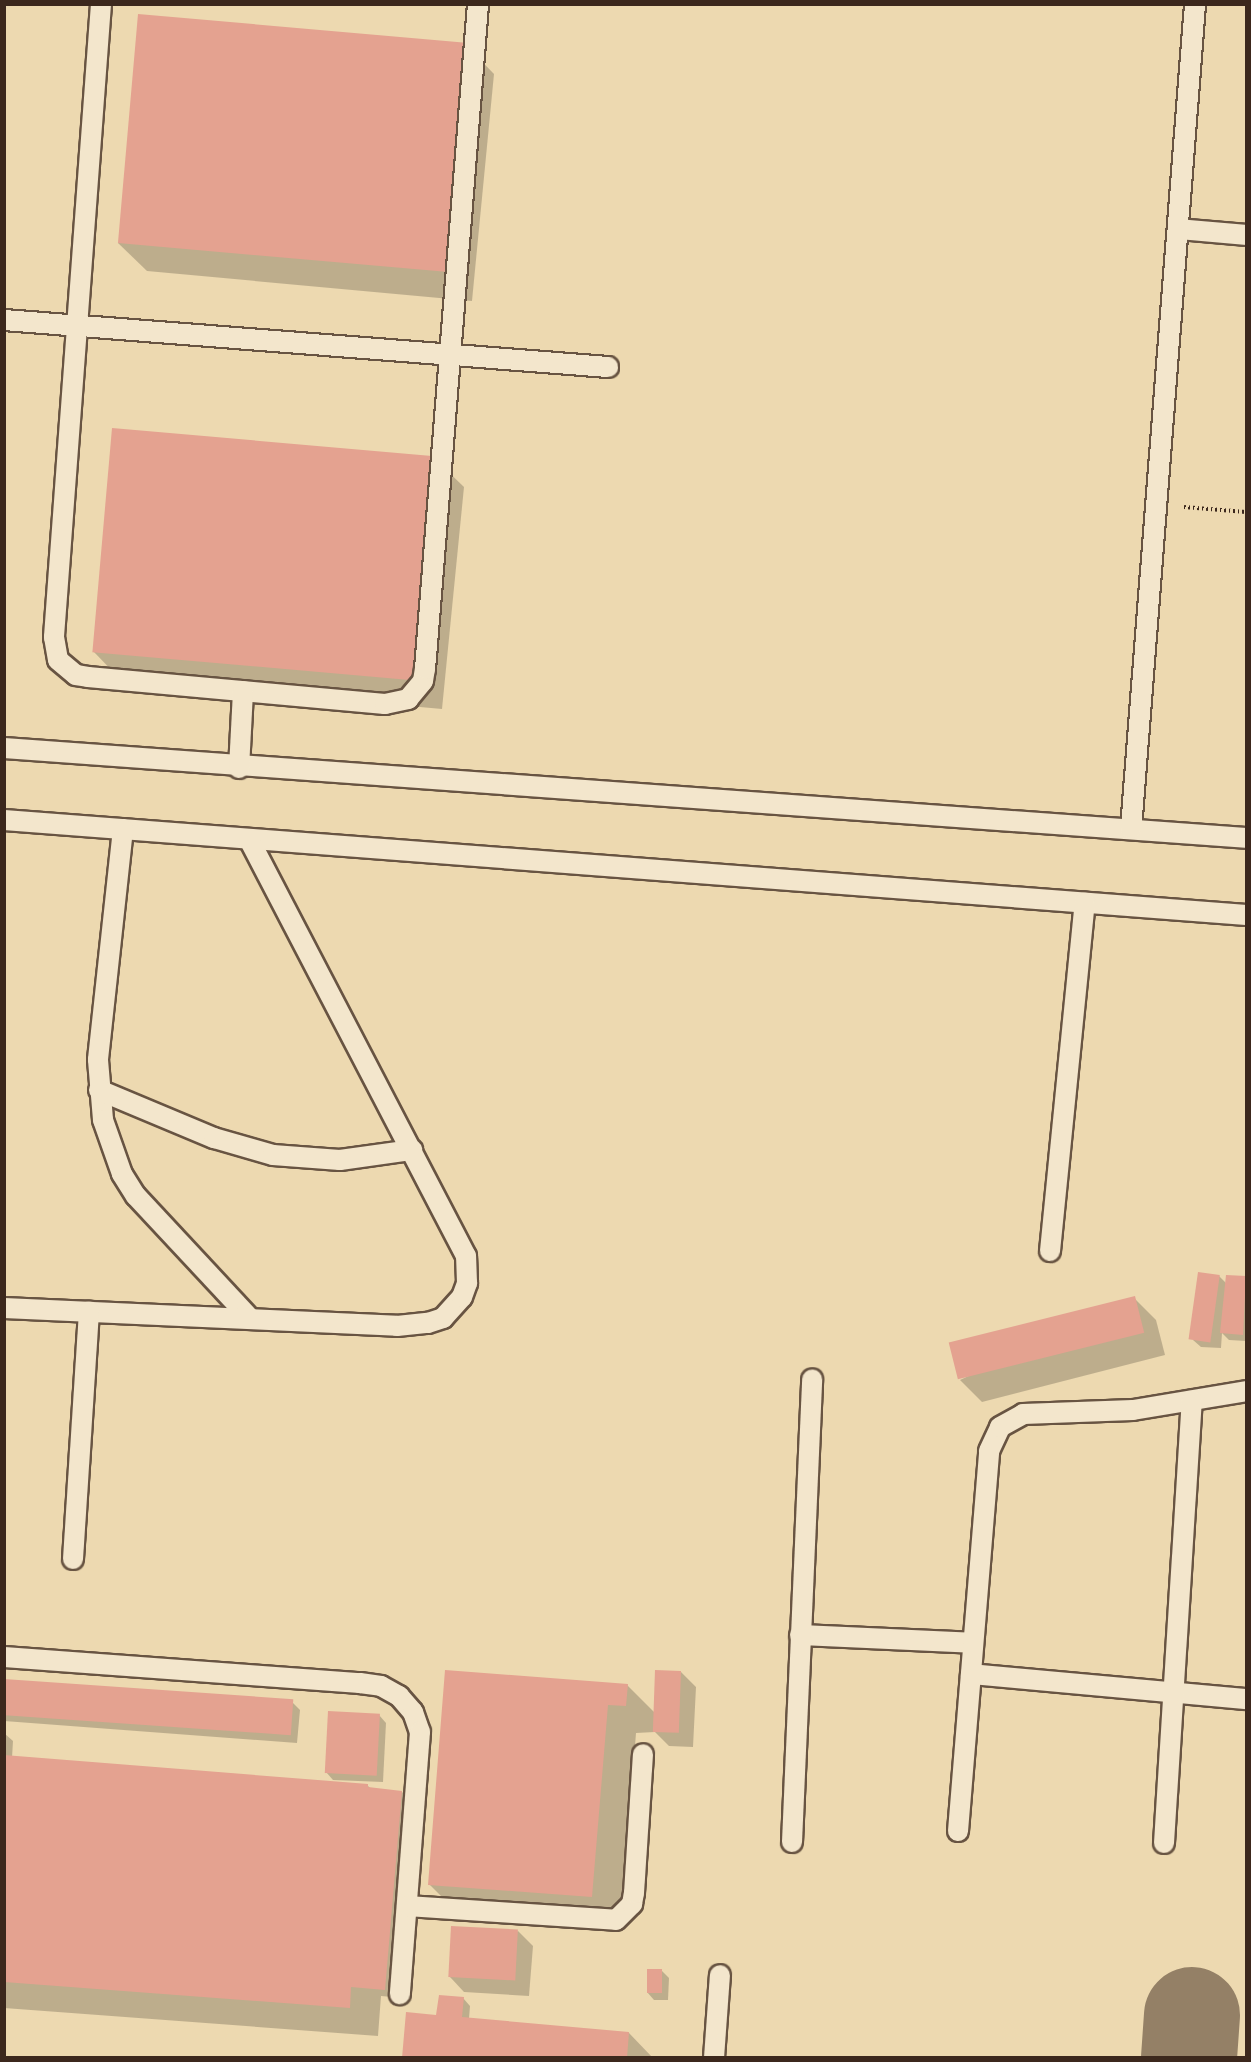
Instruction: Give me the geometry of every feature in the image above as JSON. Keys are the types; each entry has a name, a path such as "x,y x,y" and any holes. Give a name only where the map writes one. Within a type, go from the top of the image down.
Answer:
{"lane":[{"path":"101,4 54,637 58,660 76,675 88,677 385,704 402,701 417,691 425,669 478,4"},
{"path":"1131,829 1195,4"},
{"path":"1178,229 1246,235"},
{"path":"4,320 608,367"},
{"path":"239,768 243,691"},
{"path":"4,748 239,768 1246,838"},
{"path":"4,820 1246,915"},
{"path":"123,829 98,1060 99,1090 112,1149 136,1196 249,1317"},
{"path":"4,1308 413,1325 443,1318 454,1308 467,1283 466,1256 249,838"},
{"path":"1050,1251 1085,903"},
{"path":"99,1090 214,1138 273,1155 340,1160 412,1150"},
{"path":"73,1559 89,1312"},
{"path":"792,1842 812,1379"},
{"path":"958,1831 989,1451 1000,1427 1023,1414 1133,1410 1246,1391"},
{"path":"1164,1843 1192,1401"},
{"path":"800,1635 973,1643"},
{"path":"4,1657 360,1683 381,1686 399,1696 413,1712 420,1732 400,1994"},
{"path":"971,1674 1246,1699"},
{"path":"407,1906 615,1920 632,1904 634,1893 643,1754"},
{"path":"714,2058 720,1975"}],"path":[{"path":"1156,505 1246,512"}],"building":[{"path":"138,14 466,43 446,272 118,243"},
{"path":"112,428 435,456 415,680 92,652"},
{"path":"1198,1272 1220,1275 1210,1342 1189,1339"},
{"path":"1226,1275 1246,1276 1243,1335 1220,1333"},
{"path":"1135,1296 1144,1333 958,1379 949,1342"},
{"path":"445,1670 628,1684 626,1706 608,1705 592,1897 428,1885"},
{"path":"655,1670 681,1671 679,1733 653,1732"},
{"path":"4,1679 293,1699 291,1735 4,1715"},
{"path":"328,1711 380,1714 377,1776 325,1773"},
{"path":"4,1755 368,1784 368,1787 402,1791 385,1990 351,1987 350,2008 4,1982"},
{"path":"451,1926 518,1930 515,1980 448,1977"},
{"path":"647,1969 662,1969 662,1993 647,1993"},
{"path":"439,1995 464,1997 462,2017 629,2032 627,2058 402,2058 406,2012 436,2015"}],"taxiway":[{"path":"1189,2058 1192,2015"}]}
